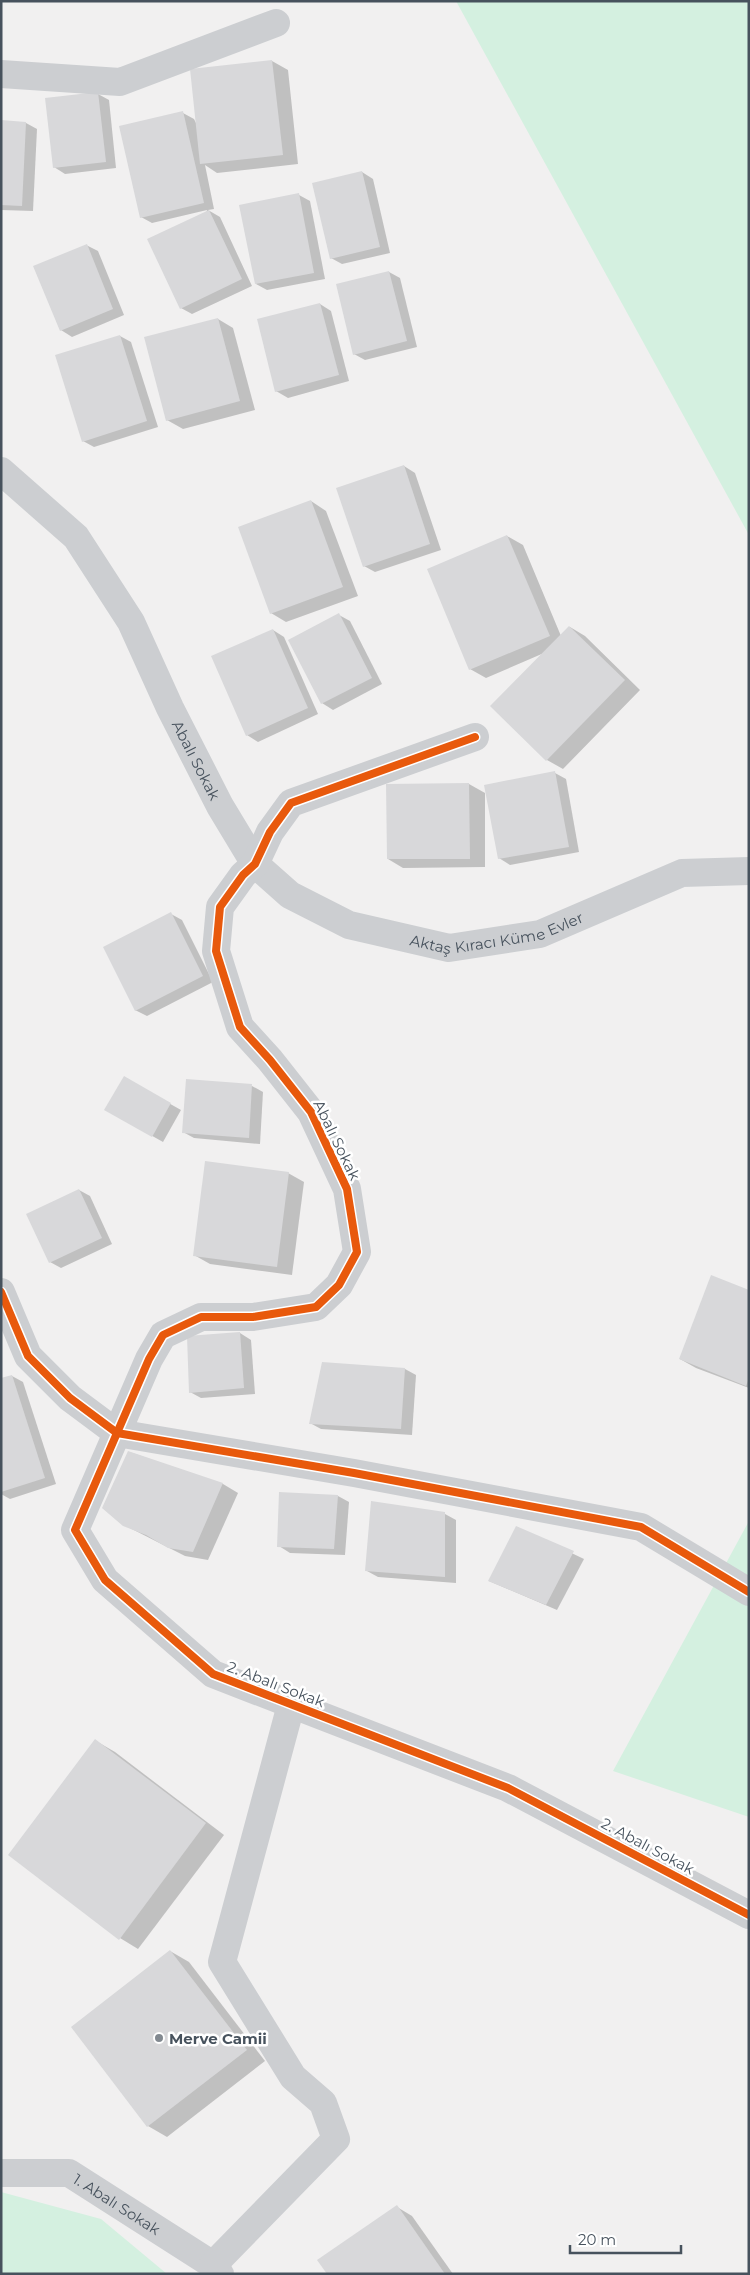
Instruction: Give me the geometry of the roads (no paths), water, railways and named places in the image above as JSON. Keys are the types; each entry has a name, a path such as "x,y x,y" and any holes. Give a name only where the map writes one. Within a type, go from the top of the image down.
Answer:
{"street":[{"path":"1,74 120,82 276,23"},
{"name":"Abalı Sokak","path":"1,471 76,537 132,622 170,708 216,798 255,864 243,875 220,907 216,951 240,1027 270,1060 311,1112 347,1189 357,1252 339,1286 316,1307 253,1317 201,1317 163,1335 116,1433"},
{"path":"255,864 270,832 292,803 475,737"},
{"name":"Aktaş Kıracı Küme Evler","path":"255,864 290,895 349,926 449,948 540,934 682,873 749,871"},
{"path":"1,1292 28,1356 70,1398 116,1433 354,1473 641,1527 749,1592"},
{"name":"2. Abalı Sokak","path":"116,1433 75,1530 105,1580 213,1674 508,1788 749,1915"},
{"path":"217,2269 336,2139 323,2103 293,2077 222,1962 291,1705"},
{"name":"1. Abalı Sokak","path":"1,2172 69,2173 217,2269"}],"place":[{"name":"Merve Camii","path":"159,2038"}]}
